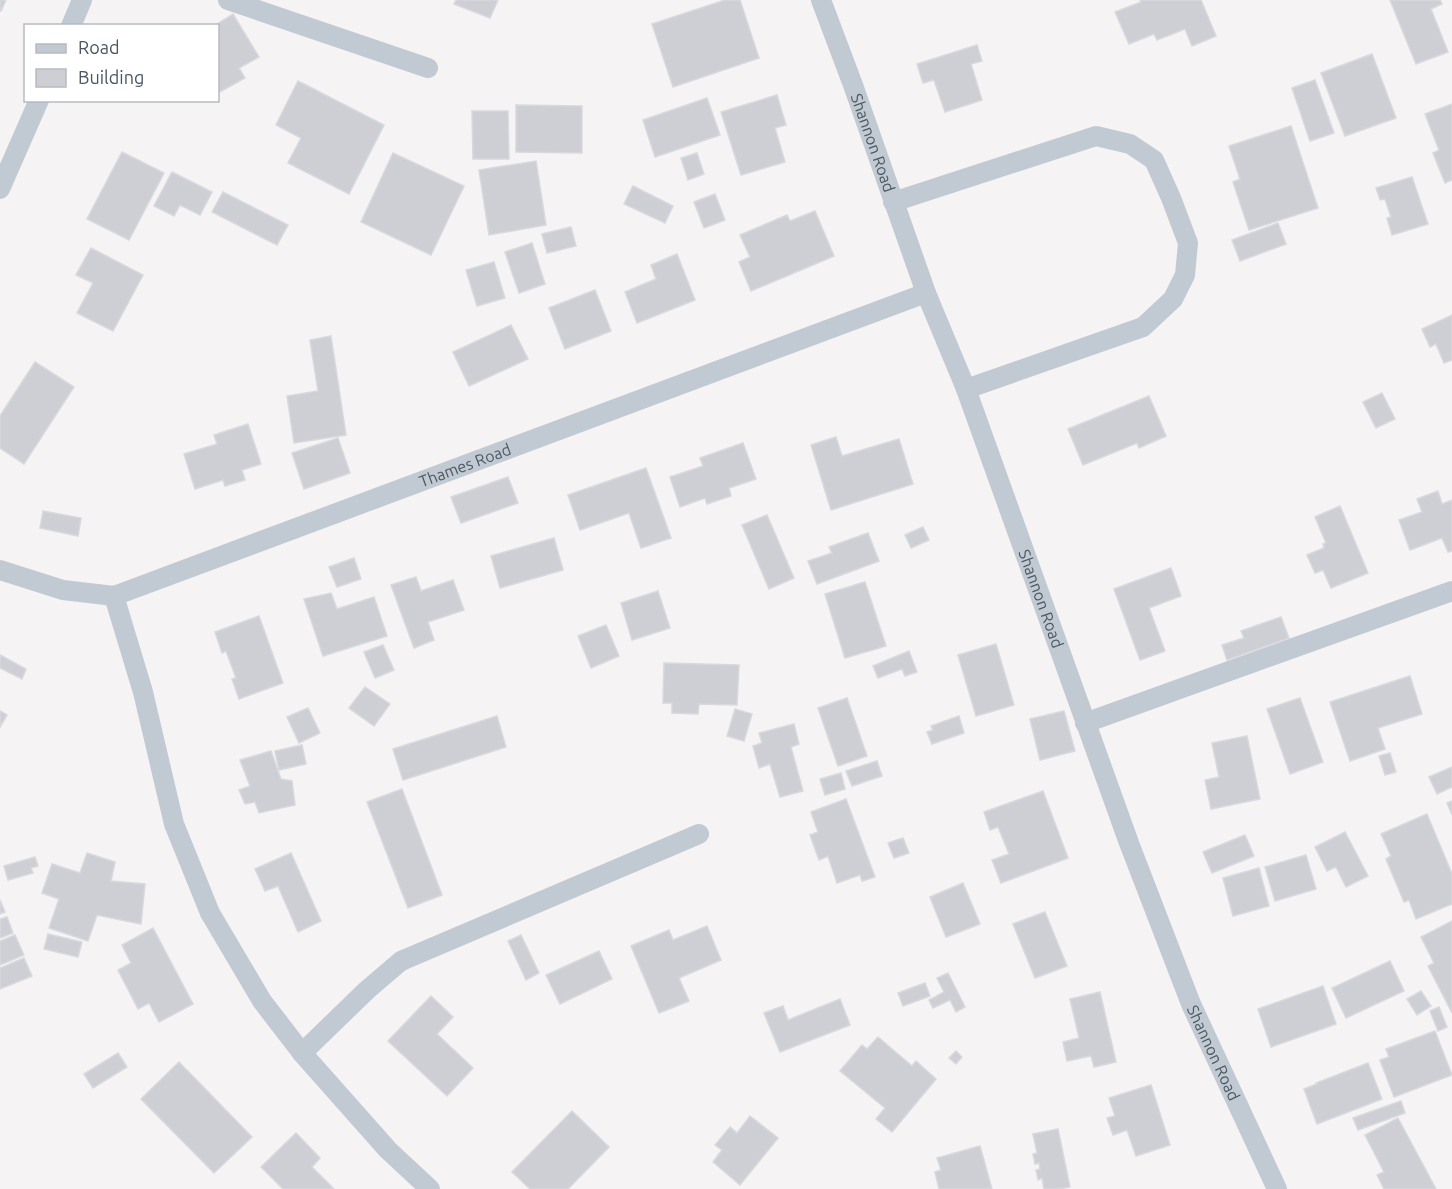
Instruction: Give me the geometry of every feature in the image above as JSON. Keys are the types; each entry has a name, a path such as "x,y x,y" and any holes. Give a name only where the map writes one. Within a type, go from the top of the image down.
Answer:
{"street":[{"path":"72,24 82,0"},
{"path":"228,0 428,68"},
{"name":"Shannon Road","path":"822,0 926,293 966,389 1129,843 1191,1004 1277,1189"},
{"path":"0,189 38,102"},
{"path":"893,202 1096,136 1130,144 1154,160 1171,198 1188,243 1185,275 1173,299 1143,327 966,389"},
{"name":"Thames Road","path":"0,570 63,590 114,596 926,293"},
{"path":"1085,723 1452,591"},
{"path":"114,596 143,692 174,824 210,913 262,1001 302,1053 388,1150 430,1189"},
{"path":"302,1053 367,990 401,962 699,834"}],"building":[{"path":"0,0 6,0 1,11 0,11"},
{"path":"456,0 498,0 490,18 454,4"},
{"path":"725,0 740,0 759,58 673,87 652,24"},
{"path":"1140,0 1201,0 1216,36 1192,46 1185,29 1157,40 1154,34 1129,44 1115,12 1141,2"},
{"path":"1390,0 1440,0 1442,4 1431,9 1448,52 1416,64"},
{"path":"233,14 259,57 239,68 245,78 219,92 219,24 217,24"},
{"path":"977,45 982,61 971,64 982,100 945,112 934,80 923,83 917,64"},
{"path":"1372,54 1396,118 1345,136 1321,73"},
{"path":"1315,80 1334,133 1310,141 1292,88"},
{"path":"298,81 384,125 349,194 288,163 301,138 276,125"},
{"path":"777,95 786,125 775,128 785,162 741,175 721,112"},
{"path":"707,98 720,135 655,157 643,120"},
{"path":"1452,104 1452,180 1445,183 1433,153 1439,150 1425,114"},
{"path":"516,105 582,106 582,153 516,152"},
{"path":"472,111 508,111 509,159 473,159"},
{"path":"1291,126 1318,208 1249,230 1233,182 1240,179 1229,146"},
{"path":"122,152 164,173 129,240 87,219"},
{"path":"393,153 464,186 431,255 361,222"},
{"path":"697,153 704,174 688,180 681,158"},
{"path":"536,161 546,225 489,235 479,170"},
{"path":"172,172 212,192 200,215 180,205 174,216 154,206"},
{"path":"1412,177 1428,224 1392,235 1387,218 1391,217 1385,199 1380,200 1376,188"},
{"path":"633,186 673,206 665,223 624,204"},
{"path":"223,192 288,225 277,245 212,212"},
{"path":"715,194 725,220 704,228 694,202"},
{"path":"815,211 834,256 751,291 739,262 750,257 740,235 787,215 790,221"},
{"path":"1278,223 1286,244 1240,261 1232,240"},
{"path":"571,227 576,246 547,253 542,234"},
{"path":"532,243 545,284 519,293 505,252"},
{"path":"91,248 143,275 113,331 77,313 93,283 76,275"},
{"path":"677,254 695,300 637,323 625,292 656,279 651,265"},
{"path":"494,262 505,298 477,306 466,270"},
{"path":"595,290 611,331 565,349 549,308"},
{"path":"1452,315 1452,360 1444,363 1436,344 1430,347 1422,329"},
{"path":"511,325 528,359 469,386 453,352"},
{"path":"331,336 346,435 294,443 287,396 318,391 310,340"},
{"path":"35,362 74,387 24,464 0,448 0,416"},
{"path":"1382,393 1395,419 1376,428 1363,402"},
{"path":"1149,396 1166,436 1139,448 1137,443 1083,465 1068,429"},
{"path":"248,424 261,464 242,470 245,480 225,486 223,480 195,489 184,454 217,444 214,435"},
{"path":"836,437 842,456 899,439 913,484 831,510 811,445"},
{"path":"338,438 350,473 304,489 292,453"},
{"path":"743,443 756,479 729,488 731,496 707,504 705,498 680,507 670,477 703,466 700,458"},
{"path":"646,468 671,538 641,548 629,513 580,530 568,495"},
{"path":"508,477 518,503 461,523 451,497"},
{"path":"1438,491 1442,504 1452,500 1452,551 1448,552 1442,538 1410,550 1399,520 1422,512 1417,499"},
{"path":"1340,506 1368,573 1331,588 1323,570 1315,573 1307,555 1324,548 1323,544 1326,543 1315,517"},
{"path":"43,511 81,518 78,536 40,528"},
{"path":"767,515 794,578 769,589 742,525"},
{"path":"923,527 929,540 911,548 905,535"},
{"path":"868,533 879,561 817,584 808,561 832,553 829,547"},
{"path":"554,538 563,570 500,588 491,556"},
{"path":"354,558 361,579 337,587 329,567"},
{"path":"1171,568 1181,596 1149,608 1165,651 1140,660 1114,589"},
{"path":"416,577 421,591 453,580 464,610 428,622 434,640 414,648 391,585"},
{"path":"865,582 886,646 845,658 825,594"},
{"path":"658,591 670,628 632,640 621,603"},
{"path":"331,593 337,609 374,597 387,636 323,656 304,599"},
{"path":"259,616 283,683 239,699 232,679 236,678 226,651 222,653 215,632"},
{"path":"1281,617 1289,638 1227,660 1222,645 1244,638 1241,631"},
{"path":"606,625 619,656 591,668 578,636"},
{"path":"996,644 1014,705 976,716 958,655"},
{"path":"383,645 394,670 375,678 364,652"},
{"path":"909,651 917,672 905,676 902,669 878,678 873,666"},
{"path":"0,655 26,669 22,679 0,668"},
{"path":"664,663 739,665 737,705 699,704 698,714 672,713 672,703 663,703"},
{"path":"1410,676 1422,714 1378,728 1385,749 1350,761 1330,702"},
{"path":"365,687 390,704 374,726 349,708"},
{"path":"847,698 867,756 838,766 818,708"},
{"path":"1300,698 1323,762 1290,774 1267,709"},
{"path":"308,708 320,733 299,743 287,717"},
{"path":"735,709 752,714 744,741 727,736"},
{"path":"0,711 7,715 0,727"},
{"path":"1064,711 1075,751 1040,760 1030,719"},
{"path":"497,716 506,747 403,780 393,749"},
{"path":"959,716 964,733 932,744 927,732 933,730 931,726"},
{"path":"794,724 799,744 791,747 803,791 780,797 770,764 759,768 753,746 762,743 759,733"},
{"path":"1247,736 1260,799 1211,809 1205,780 1219,777 1212,743"},
{"path":"302,745 306,764 279,770 275,751"},
{"path":"271,751 281,779 292,781 295,805 259,813 255,802 245,804 239,790 250,786 240,760"},
{"path":"1390,753 1396,772 1385,775 1379,756"},
{"path":"877,761 882,776 852,786 846,771"},
{"path":"1452,767 1452,787 1437,794 1429,777"},
{"path":"841,773 845,789 825,795 820,779"},
{"path":"402,789 442,895 408,908 367,802"},
{"path":"1043,791 1068,858 1001,883 992,860 1009,854 998,827 990,830 984,812"},
{"path":"846,799 875,877 862,881 860,875 837,883 828,856 819,860 810,835 818,832 811,812"},
{"path":"1452,801 1452,815 1447,803"},
{"path":"1427,814 1452,874 1452,904 1416,919 1409,900 1404,902 1386,859 1391,856 1381,834"},
{"path":"1345,832 1368,876 1346,887 1336,867 1327,871 1315,847"},
{"path":"1245,835 1254,856 1212,873 1203,852"},
{"path":"903,838 909,853 894,858 888,843"},
{"path":"87,853 115,862 111,881 145,884 141,924 97,915 88,941 49,928 59,899 42,893 52,864 80,873"},
{"path":"291,853 321,921 298,932 278,886 265,891 255,869"},
{"path":"1306,855 1316,889 1275,901 1265,867"},
{"path":"35,857 38,866 31,868 33,873 8,880 4,866"},
{"path":"1259,868 1269,906 1233,916 1223,878"},
{"path":"963,883 980,924 946,937 930,897"},
{"path":"0,900 5,912 0,914"},
{"path":"1045,912 1067,966 1035,978 1013,924"},
{"path":"7,917 13,933 0,938 0,919"},
{"path":"1452,921 1452,1013 1428,966 1434,963 1421,937"},
{"path":"707,926 721,960 679,978 689,1001 659,1013 631,946 669,930 673,940"},
{"path":"153,928 193,1004 159,1022 149,1003 138,1009 118,970 131,963 122,945"},
{"path":"48,934 82,942 78,957 44,949"},
{"path":"15,935 24,955 0,965 0,941"},
{"path":"521,935 539,973 526,980 508,941"},
{"path":"599,951 612,979 560,1004 546,975"},
{"path":"24,958 32,976 0,989 0,968"},
{"path":"1390,961 1404,991 1346,1018 1332,988"},
{"path":"948,973 965,1007 956,1012 950,1000 933,1008 929,1000 944,992 937,978"},
{"path":"925,983 930,996 903,1006 898,993"},
{"path":"1323,986 1336,1024 1271,1047 1258,1009"},
{"path":"1421,991 1431,1006 1417,1015 1407,999"},
{"path":"1100,992 1116,1062 1094,1067 1091,1056 1067,1061 1063,1042 1079,1038 1070,999"},
{"path":"431,996 453,1017 437,1034 473,1068 447,1096 388,1041"},
{"path":"840,999 850,1025 780,1052 764,1013 783,1006 788,1020"},
{"path":"1439,1007 1447,1027 1438,1031 1430,1011"},
{"path":"1435,1031 1452,1075 1394,1097 1380,1060 1389,1057 1386,1049"},
{"path":"878,1037 912,1066 916,1061 936,1079 892,1132 876,1119 885,1108 840,1071 862,1045 867,1049"},
{"path":"956,1051 962,1057 956,1064 949,1058"},
{"path":"118,1053 127,1067 93,1088 84,1074"},
{"path":"179,1062 252,1137 214,1173 141,1099"},
{"path":"1368,1063 1382,1099 1317,1124 1304,1089"},
{"path":"1151,1085 1170,1145 1136,1156 1127,1130 1113,1135 1107,1118 1115,1116 1109,1098"},
{"path":"1401,1101 1405,1113 1358,1130 1353,1118"},
{"path":"572,1111 609,1147 568,1189 530,1189 512,1172"},
{"path":"750,1116 778,1138 740,1185 713,1162 722,1150 715,1145 730,1127 737,1133"},
{"path":"1398,1118 1436,1189 1384,1189 1377,1175 1384,1172 1365,1135"},
{"path":"1058,1129 1070,1187 1044,1189 1042,1178 1038,1180 1036,1170 1040,1169 1039,1163 1035,1164 1033,1154 1037,1153 1033,1134"},
{"path":"296,1133 320,1158 312,1167 334,1189 283,1189 261,1167"},
{"path":"980,1146 992,1189 939,1189 935,1172 941,1170 937,1158"}]}
